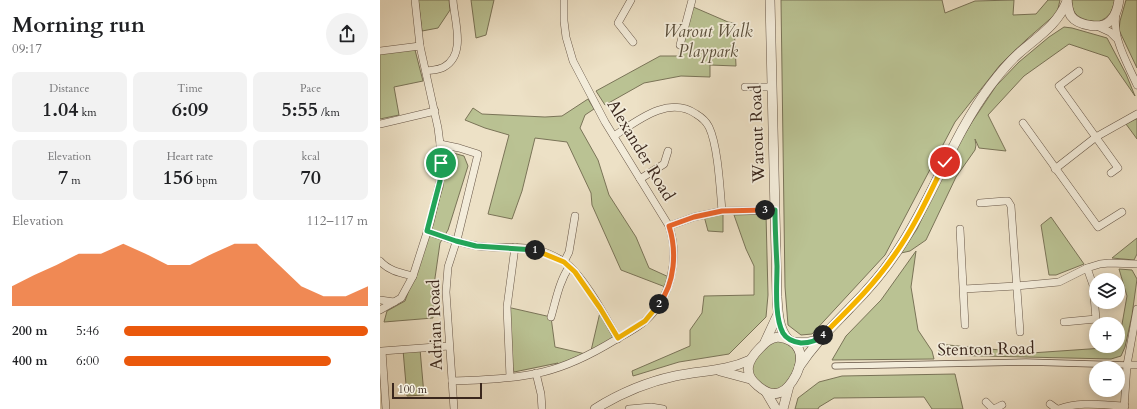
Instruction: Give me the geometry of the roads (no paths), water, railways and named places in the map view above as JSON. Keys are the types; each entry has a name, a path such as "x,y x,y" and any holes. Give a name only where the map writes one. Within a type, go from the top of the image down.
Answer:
{"street":[{"path":"380,310 401,298 413,276 440,181 440,144 435,111 420,46 415,0"},
{"path":"426,72 444,67 456,54 458,43 453,0"},
{"name":"Alexander Road","path":"452,381 510,377 536,373 575,362 590,355 645,321 663,299 670,282 674,256 674,244 669,226 598,111 573,61 565,29 564,0"},
{"path":"631,0 618,23 632,42"},
{"path":"680,46 692,0"},
{"name":"Warout Road","path":"770,0 778,314"},
{"path":"1119,0 1114,22 1116,38 1137,85"},
{"path":"1067,1 1070,14 1079,21"},
{"path":"719,370 750,379 758,387 771,394 785,391 799,367 819,340 851,308 893,258 920,212 965,123 989,87 1017,55 1051,27 1062,13 1067,1"},
{"path":"1096,26 1108,23 1113,19 1116,12"},
{"path":"1051,27 1069,20 1079,21 1110,32 1116,38"},
{"path":"380,51 420,46"},
{"path":"1079,70 1059,86 1118,168 1111,173"},
{"path":"745,87 772,87"},
{"path":"614,136 633,123 663,108 676,106 688,109 709,127 713,140 722,211"},
{"path":"380,124 435,111"},
{"path":"1055,169 1096,137 1137,114"},
{"path":"1023,123 1098,227 1122,212"},
{"name":"Adrian Road","path":"440,144 478,154 448,267 446,292 454,409"},
{"path":"640,179 664,164 668,151"},
{"path":"980,203 1005,201 1010,203 1020,332"},
{"path":"669,226 694,217 722,211 775,210"},
{"path":"551,317 558,289 567,264 575,216"},
{"path":"960,229 965,325"},
{"path":"427,231 476,246 515,247 538,250 567,264 588,289 618,338"},
{"path":"510,377 507,307 515,247"},
{"path":"380,261 395,272 413,276"},
{"path":"964,289 1059,282 1087,268 1109,263 1137,264"},
{"path":"1064,322 1096,319 1093,285 1087,268"},
{"path":"380,300 394,302"},
{"path":"1050,404 1058,409 1074,405 1087,404 1124,408 1127,365 1137,309"},
{"path":"778,314 782,332 798,347 800,354 799,367"},
{"path":"750,379 748,368 750,360 765,342 778,314"},
{"path":"765,342 774,337 809,342 819,340"},
{"path":"386,409 382,351 449,346"},
{"path":"595,409 619,396 656,382 675,376 731,368 750,360"},
{"name":"Stenton Road","path":"835,366 952,365 1026,362 1137,366"},
{"path":"536,373 541,394 542,409"},
{"path":"783,409 789,386"},
{"path":"766,392 776,409"},
{"path":"986,402 994,409 1002,405"},
{"path":"629,409 651,407 663,409"}],"park label":[{"name":"Warout Walk Playpark","path":"708,41"}]}
